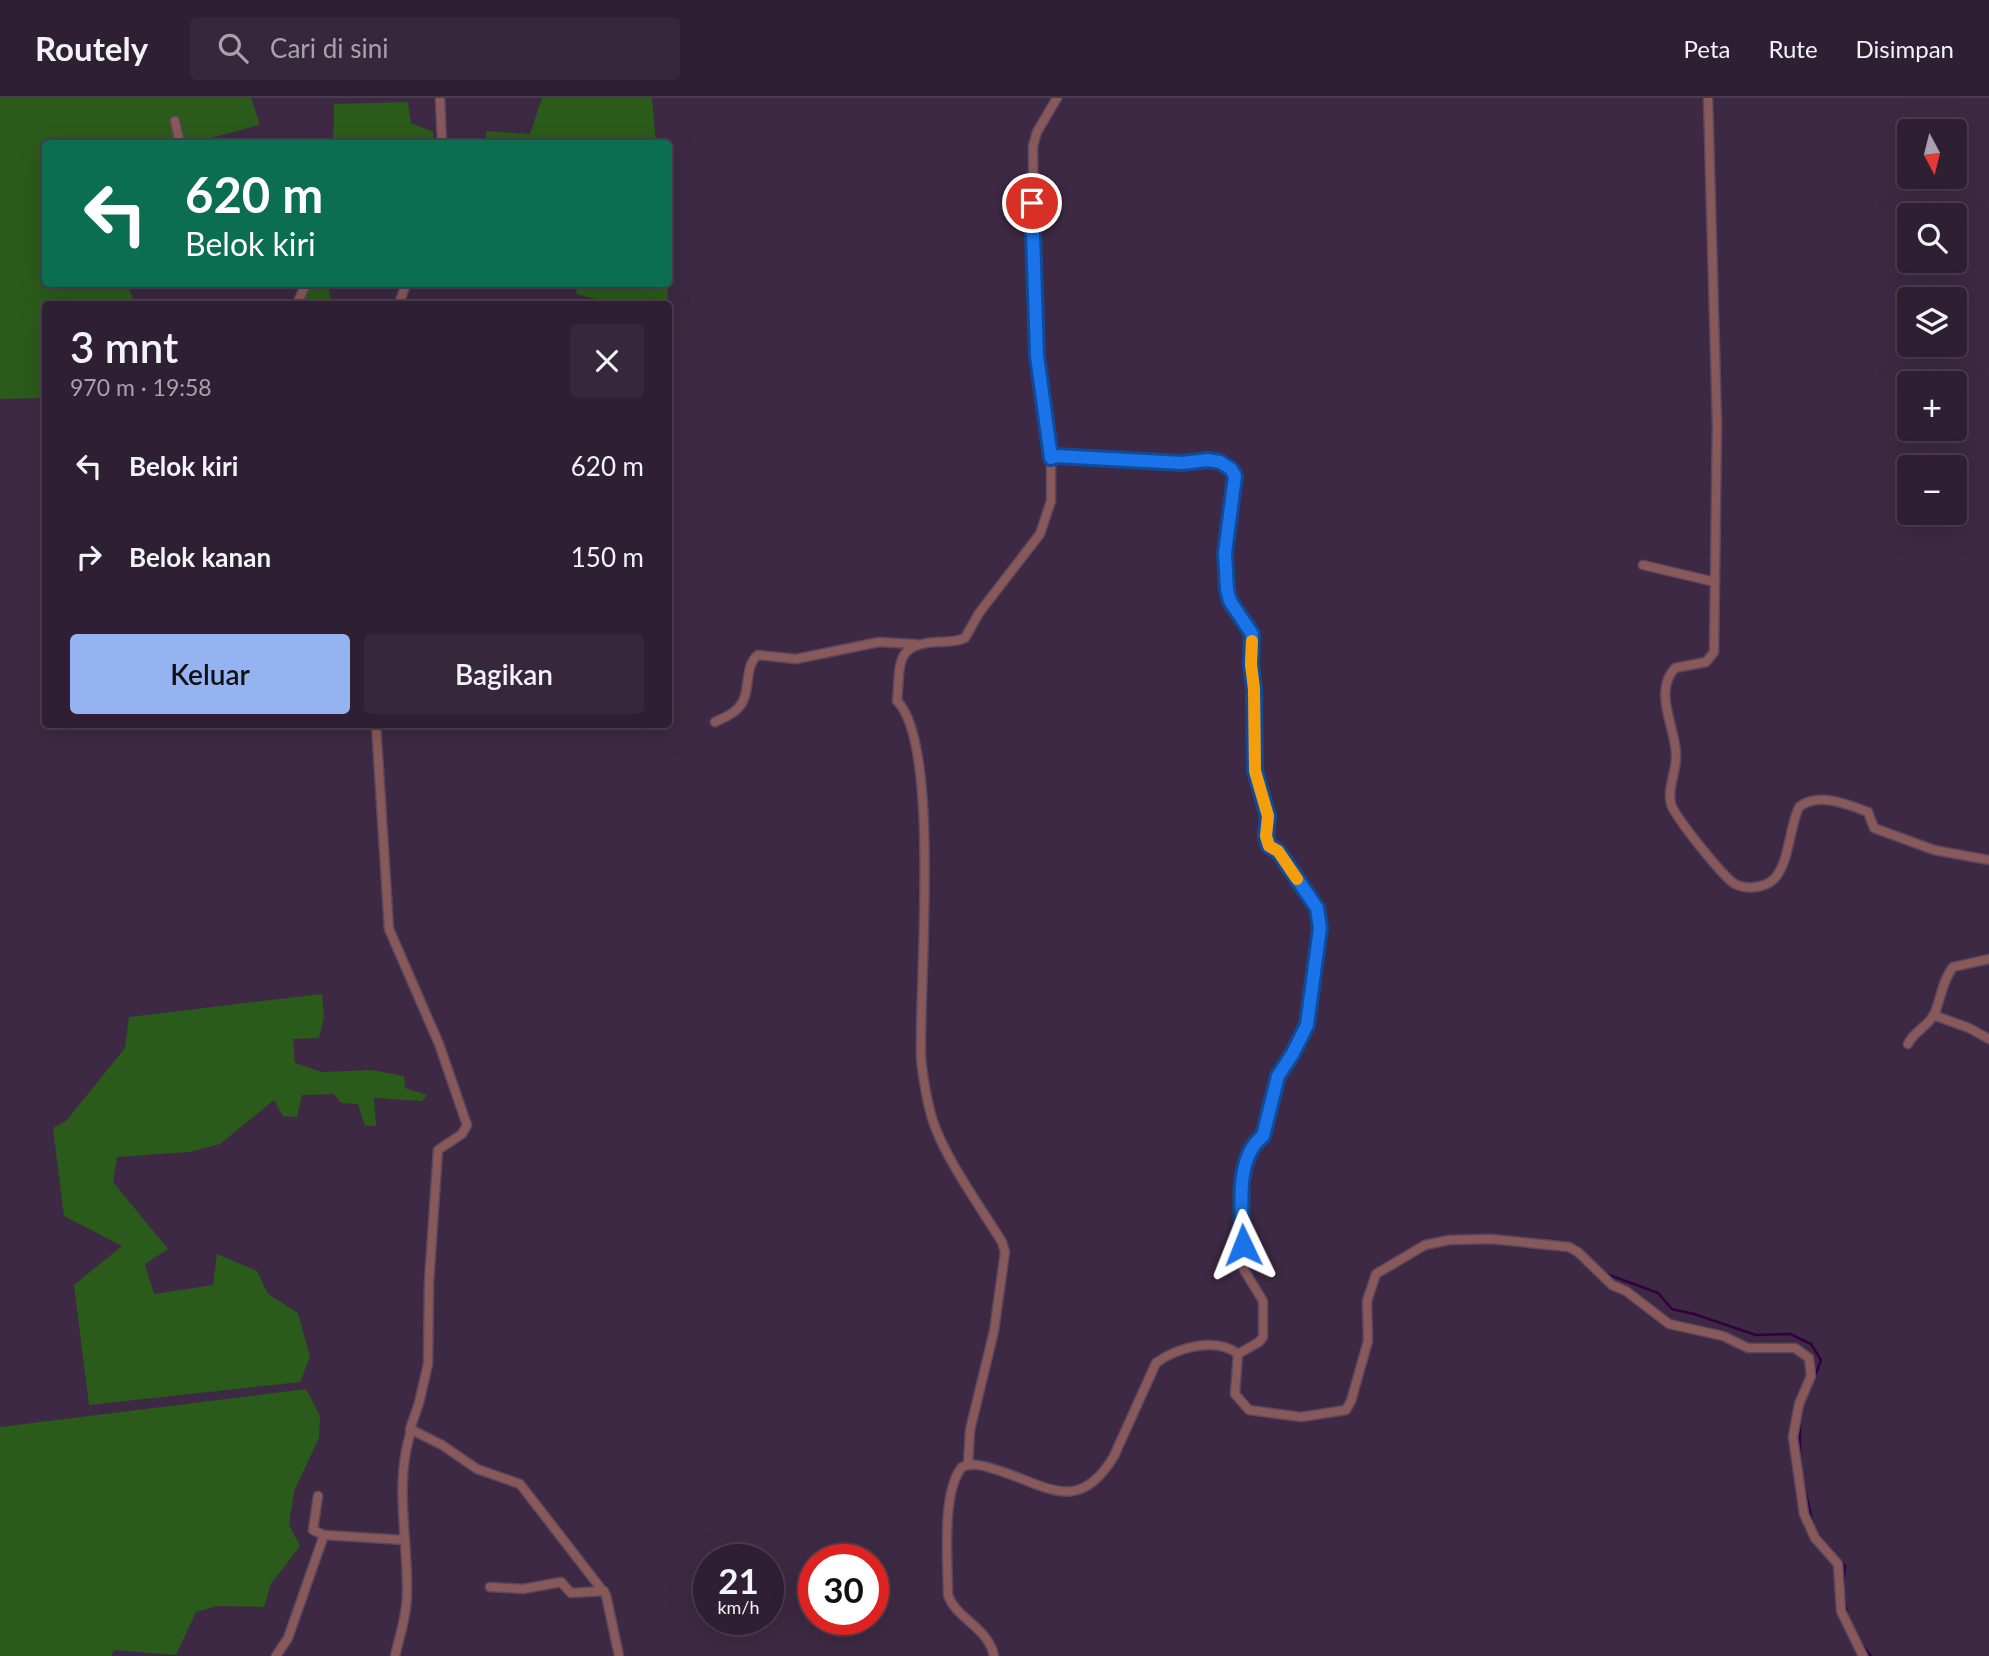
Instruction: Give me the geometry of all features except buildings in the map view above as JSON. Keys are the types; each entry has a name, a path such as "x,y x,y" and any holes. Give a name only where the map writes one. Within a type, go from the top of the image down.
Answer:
{"street":[{"path":"440,98 442,140"},
{"path":"715,722 742,705 752,660 758,655 796,659 887,641 915,644 956,641 967,636 979,613 1044,528 1051,501 1051,458 1037,356 1032,203 1035,139 1058,98"},
{"path":"1708,98 1710,256 1716,376 1716,582 1713,656 1706,662 1675,668 1668,678 1666,703 1676,754 1670,795 1673,810 1726,877 1733,883 1749,887 1771,881 1777,875 1799,807 1814,800 1830,800 1868,812 1874,828 1921,846 1989,860"},
{"path":"176,121 179,140"},
{"path":"1051,458 1056,456 1182,463 1208,460 1220,462 1231,469 1235,476 1225,553 1227,590 1230,601 1252,634 1255,771 1268,816 1266,836 1269,846 1278,851 1317,908 1320,928 1307,1025 1278,1076 1263,1136 1255,1142 1242,1181 1244,1270 1263,1301 1263,1337 1242,1352 1235,1394 1249,1410 1301,1417 1346,1410 1368,1341 1367,1301 1374,1278 1381,1270 1428,1243 1460,1236 1569,1247 1578,1252 1612,1285 1626,1291 1669,1324 1723,1336 1748,1348 1795,1348 1809,1358 1811,1376 1799,1404 1793,1437 1804,1514 1815,1538 1838,1564 1841,1611 1863,1656"},
{"path":"1643,565 1716,582"},
{"path":"915,644 904,656 897,701 909,715 925,809 921,1056 931,1114 949,1155 1002,1242 1005,1252 994,1331 981,1377 970,1430 967,1461 953,1480 948,1542 948,1595 951,1602 979,1628 992,1647 994,1656"},
{"path":"376,728 389,929 439,1044 467,1125 462,1134 438,1150 429,1282 428,1364 403,1462 401,1485 407,1602 395,1656"},
{"path":"1908,1044 1912,1036 1925,1028 1933,1015 1946,976 1952,967 1989,959"},
{"path":"1933,1015 1989,1038"},
{"path":"967,1461 1057,1492 1073,1492 1083,1488 1106,1468 1114,1456 1156,1363 1169,1354 1186,1348 1211,1346 1242,1352"},
{"path":"411,1431 442,1445 477,1469 520,1484 604,1591 619,1656"},
{"path":"318,1496 313,1531 324,1535 405,1540"},
{"path":"276,1656 288,1638 324,1535"},
{"path":"490,1587 523,1589 561,1582 572,1593 604,1591"}],"green space":[{"path":"0,98 251,98 260,125 204,140 42,140 42,287 140,287 129,289 134,301 42,301 42,398 0,399"},
{"path":"542,98 652,98 656,140 486,140 486,131 530,134"},
{"path":"408,102 411,123 434,132 433,140 333,140 334,104"},
{"path":"305,287 328,287 333,301 300,301"},
{"path":"577,287 667,287 668,301 600,301 576,294"},
{"path":"322,994 324,1016 319,1038 293,1039 295,1063 322,1072 372,1070 404,1076 405,1088 427,1095 422,1101 374,1098 376,1126 365,1126 358,1104 341,1103 334,1094 302,1095 297,1117 283,1116 274,1100 220,1144 189,1152 117,1157 113,1182 168,1249 145,1264 154,1294 213,1285 217,1254 257,1271 268,1294 298,1313 310,1357 300,1382 89,1405 74,1285 122,1246 64,1216 53,1128 66,1121 125,1048 129,1017"},
{"path":"306,1389 320,1416 319,1438 294,1491 289,1525 300,1546 271,1584 264,1607 217,1606 196,1612 176,1655 114,1650 111,1656 0,1656 0,1427"}],"waterway":[{"path":"1604,1273 1658,1293 1672,1309 1756,1335 1790,1334 1811,1344 1821,1360 1813,1382"},
{"path":"1800,1421 1800,1463"},
{"path":"1803,1480 1813,1525"},
{"path":"1815,1531 1845,1566 1843,1583"},
{"path":"1843,1593 1848,1618"},
{"path":"1860,1642 1871,1656"}],"slow traffic":[{"path":"1252,641 1255,771 1268,816 1266,836 1269,846 1278,851 1297,879"}],"route":[{"path":"1032,203 1037,356 1040,394 1051,458 1146,459 1182,463 1208,460 1220,462 1231,469 1235,476 1225,553 1227,590 1230,601 1252,634 1255,771 1268,816 1266,836 1269,846 1278,851 1317,908 1320,928 1315,946 1307,1025 1278,1076 1263,1136 1255,1142 1243,1174 1243,1245"}]}
